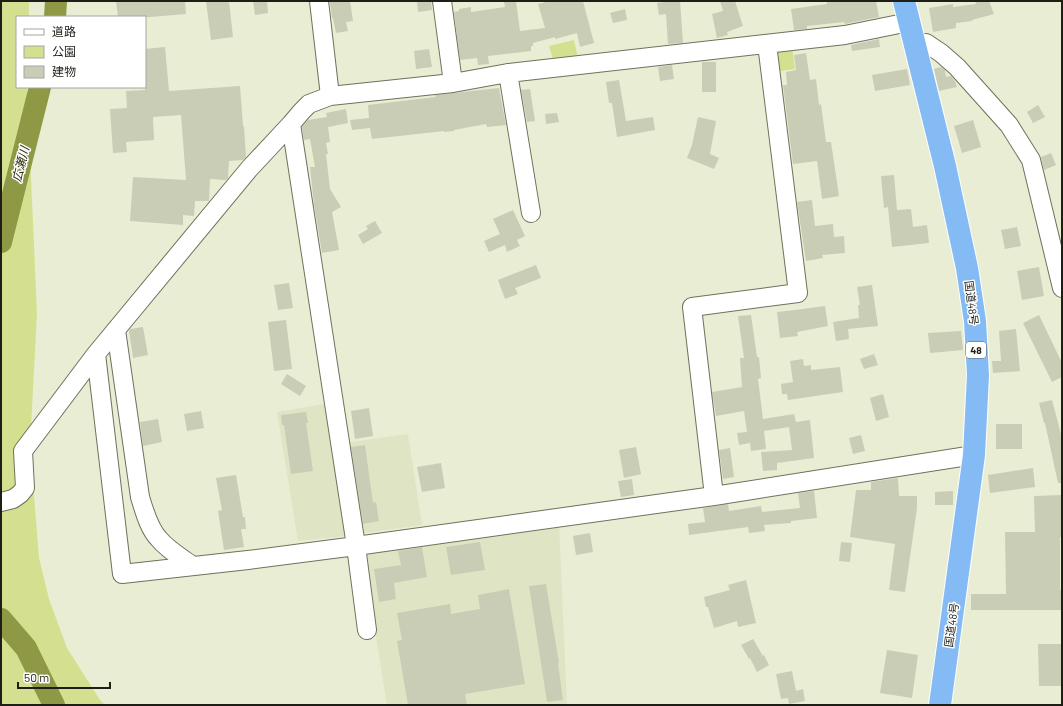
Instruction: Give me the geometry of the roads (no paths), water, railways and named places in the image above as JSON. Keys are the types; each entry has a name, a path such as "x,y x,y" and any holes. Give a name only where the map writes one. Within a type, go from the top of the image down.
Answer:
{"highway":[{"name":"国道48号","path":"904,1 945,166 968,276 975,321 978,375 974,456 940,705"}],"street":[{"path":"320,1 330,96"},
{"path":"442,1 452,83"},
{"path":"1,502 13,499 25,488 23,451 96,354 249,169 309,104 330,96 452,83 508,74 845,36 909,22"},
{"path":"916,45 926,42 941,53 1009,125 1031,160 1062,288"},
{"path":"714,496 692,307 798,293 767,44"},
{"path":"508,74 531,213"},
{"path":"291,124 356,546 367,630"},
{"path":"116,330 140,497 146,518 158,539 193,566"},
{"path":"96,354 122,574 356,546 714,496 974,456"}],"waterway":[{"name":"広瀬川","path":"55,16 56,1"},
{"name":"広瀬川","path":"1,242 40,88"},
{"name":"広瀬川","path":"1,619 26,648 54,705"}]}
